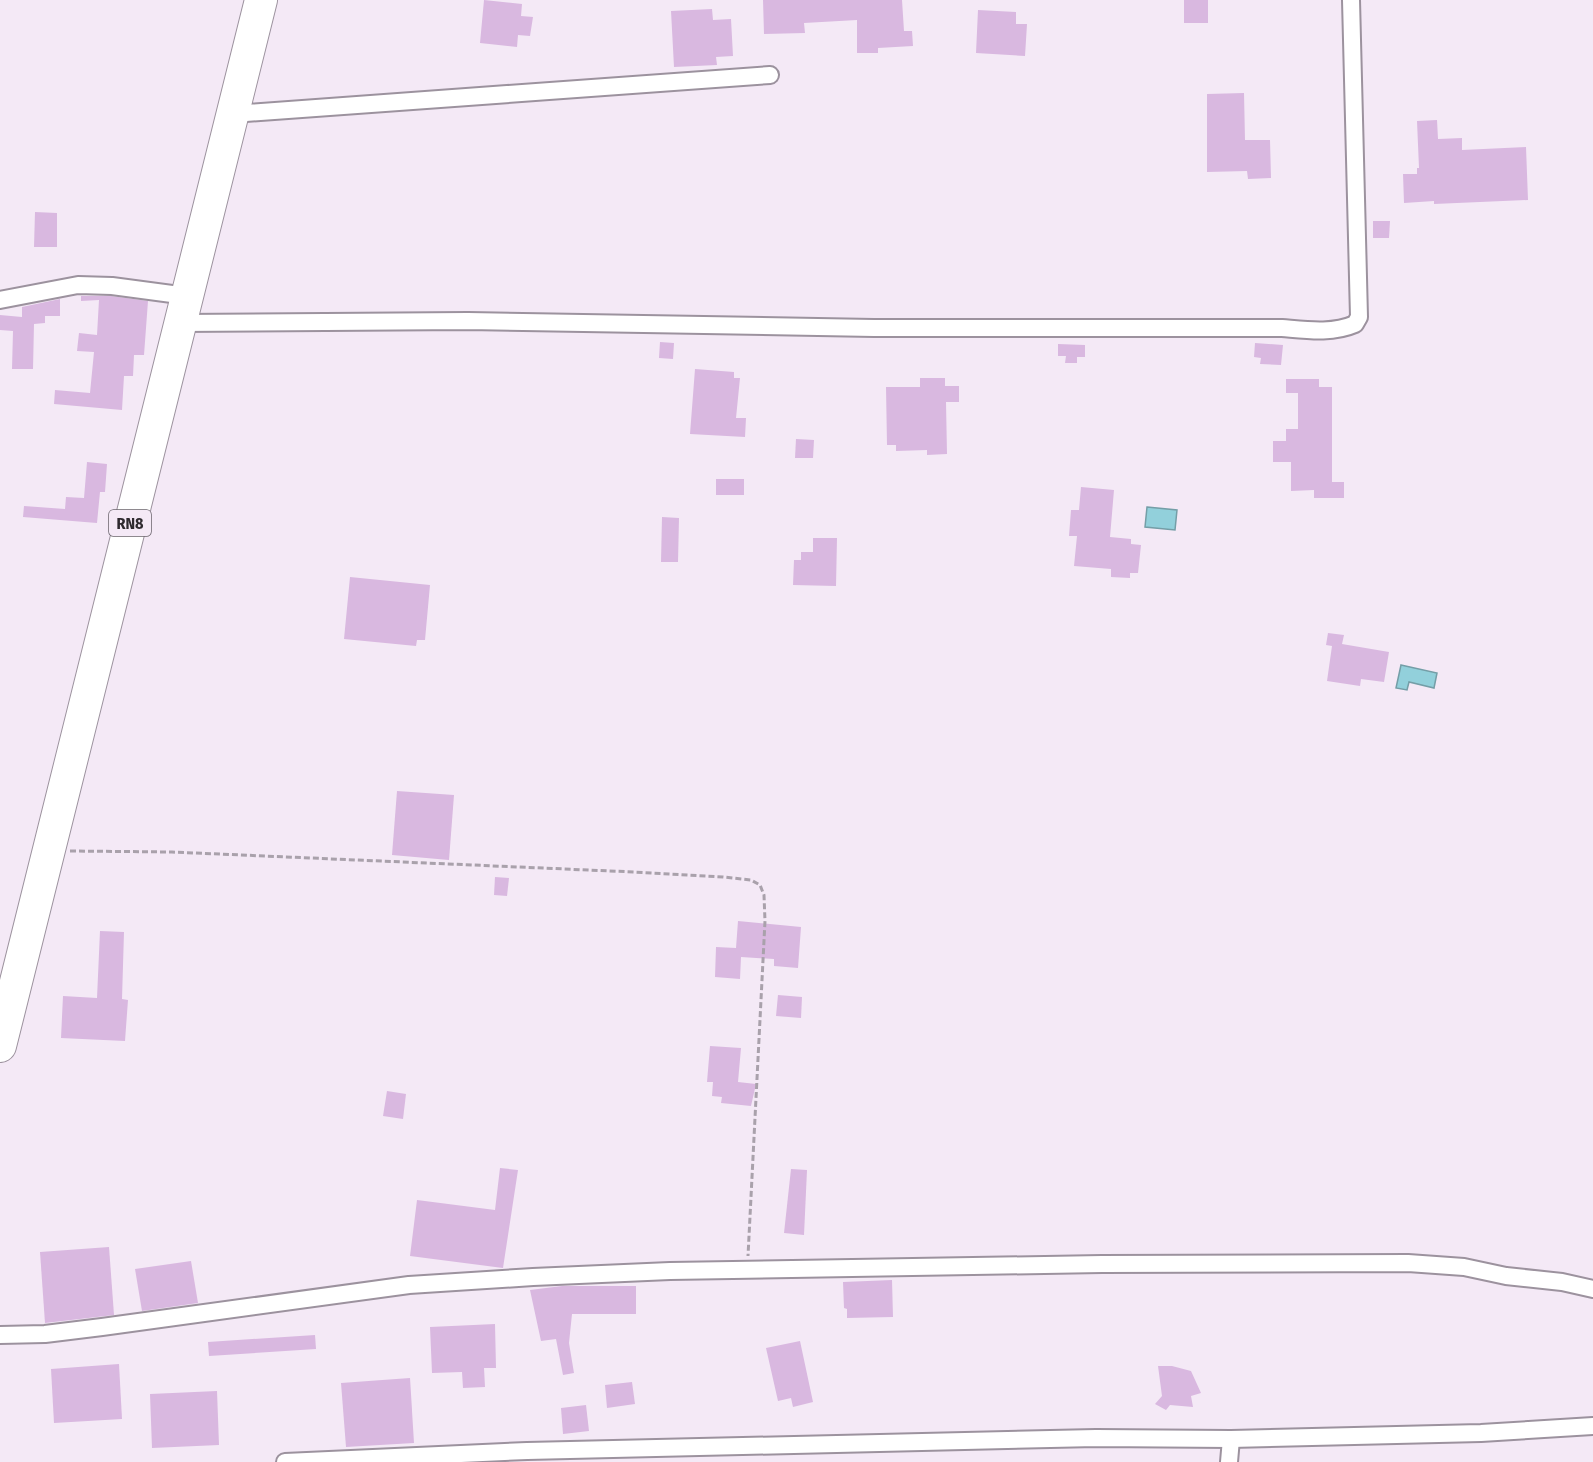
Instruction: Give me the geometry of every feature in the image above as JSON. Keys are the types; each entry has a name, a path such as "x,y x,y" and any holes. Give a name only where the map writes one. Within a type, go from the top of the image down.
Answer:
{"highway":[{"name":"RN8","path":"0,1046 50,851 175,309 242,0"},
{"name":"RN8","path":"0,976 98,582 160,349 175,309 233,114 261,0"}],"street":[{"path":"0,300 78,285 112,286 175,309 468,321 873,328 1282,328 1324,331 1348,327 1355,324 1359,317 1351,0"},
{"path":"233,114 770,75"},
{"path":"0,1335 45,1334 431,1284 533,1277 747,1270 1113,1264 1408,1263 1464,1267 1593,1289"},
{"path":"285,1462 527,1451 1096,1438 1231,1439 1481,1433 1593,1426"},
{"path":"1229,1462 1231,1439"}],"path":[{"path":"50,851 172,852 623,871 723,877 751,880 760,885 764,895 765,921 747,1270"}],"water":[{"path":"1147,507 1177,510 1175,530 1145,527"},
{"path":"1401,665 1437,673 1434,688 1409,682 1407,690 1396,688"}],"building":[{"path":"484,0 522,4 521,16 533,17 530,36 518,35 517,47 480,43"},
{"path":"763,0 902,0 904,31 912,31 913,46 878,48 878,53 857,53 857,20 804,23 805,33 764,34"},
{"path":"1184,0 1208,0 1208,23 1184,23"},
{"path":"712,9 713,20 731,19 733,56 716,57 717,65 674,67 671,11"},
{"path":"978,10 1016,12 1016,24 1027,24 1025,56 976,53"},
{"path":"1244,93 1245,140 1270,140 1271,178 1248,179 1247,171 1207,172 1207,94"},
{"path":"1437,120 1438,139 1462,138 1462,150 1526,147 1528,200 1404,203 1403,174 1417,174 1417,168 1419,168 1417,121"},
{"path":"35,212 57,213 57,247 34,247"},
{"path":"1373,221 1390,221 1389,238 1373,238"},
{"path":"81,296 111,296 148,301 144,355 134,355 133,376 124,376 122,410 54,404 55,390 90,393 94,352 77,351 79,333 97,335 99,300 81,301"},
{"path":"60,299 60,316 45,316 45,323 34,324 33,369 12,369 13,331 0,330 0,315 22,317 22,307"},
{"path":"660,342 674,343 673,359 659,358"},
{"path":"1255,343 1283,345 1281,365 1260,364 1261,358 1254,357"},
{"path":"1058,344 1085,345 1085,357 1077,357 1077,363 1065,363 1066,356 1058,356"},
{"path":"695,369 734,372 734,378 740,378 736,418 746,418 745,437 690,434"},
{"path":"920,378 945,378 945,386 959,386 959,402 946,402 947,454 927,455 927,450 896,451 896,445 887,445 886,387 920,387"},
{"path":"1286,379 1319,379 1319,387 1332,387 1332,482 1344,482 1344,498 1314,498 1314,490 1291,491 1291,462 1273,462 1273,441 1286,441 1286,429 1298,429 1298,393 1286,393"},
{"path":"796,439 814,440 813,458 795,458"},
{"path":"87,462 107,464 105,492 100,492 97,523 23,517 24,506 65,509 66,497 84,498"},
{"path":"716,479 744,479 744,495 716,495"},
{"path":"1081,487 1114,490 1110,537 1131,539 1131,544 1141,545 1138,573 1130,573 1130,578 1111,577 1111,569 1074,566 1077,536 1069,536 1071,510 1079,510"},
{"path":"662,517 679,518 678,562 661,562"},
{"path":"813,538 837,538 836,586 793,585 794,560 801,560 801,552 813,552"},
{"path":"350,577 430,585 425,640 417,640 416,646 344,639"},
{"path":"1328,633 1344,635 1342,644 1389,652 1384,682 1361,679 1360,686 1327,681 1332,646 1326,645"},
{"path":"397,791 454,795 449,860 392,855"},
{"path":"495,877 509,878 507,896 494,895"},
{"path":"738,921 801,927 798,968 774,966 774,959 741,957 740,979 715,977 716,947 736,948"},
{"path":"100,931 124,932 122,999 128,1000 125,1041 61,1038 63,996 97,998"},
{"path":"778,995 802,997 801,1018 776,1016"},
{"path":"710,1046 741,1048 738,1082 756,1084 751,1106 721,1103 722,1097 712,1096 713,1082 707,1082"},
{"path":"387,1091 406,1094 403,1119 383,1116"},
{"path":"500,1168 518,1170 503,1268 410,1256 417,1200 495,1210"},
{"path":"791,1169 807,1170 804,1235 784,1233"},
{"path":"109,1247 114,1315 45,1323 40,1252"},
{"path":"191,1261 198,1303 142,1311 135,1269"},
{"path":"892,1280 893,1317 847,1318 847,1309 844,1308 843,1282"},
{"path":"562,1286 636,1286 636,1314 572,1314 569,1343 574,1373 563,1375 556,1339 541,1341 530,1290"},
{"path":"495,1324 496,1368 484,1368 485,1387 463,1388 462,1372 432,1373 430,1327"},
{"path":"315,1335 316,1349 209,1356 208,1342"},
{"path":"800,1341 813,1402 793,1407 791,1398 778,1401 766,1348"},
{"path":"119,1364 122,1419 54,1423 51,1369"},
{"path":"1158,1366 1172,1366 1191,1371 1201,1393 1191,1396 1193,1407 1170,1405 1166,1410 1155,1404 1162,1396"},
{"path":"410,1378 414,1443 346,1447 341,1383"},
{"path":"632,1382 635,1404 607,1408 605,1385"},
{"path":"217,1391 219,1445 152,1448 150,1394"},
{"path":"586,1405 589,1431 563,1434 561,1408"}]}
